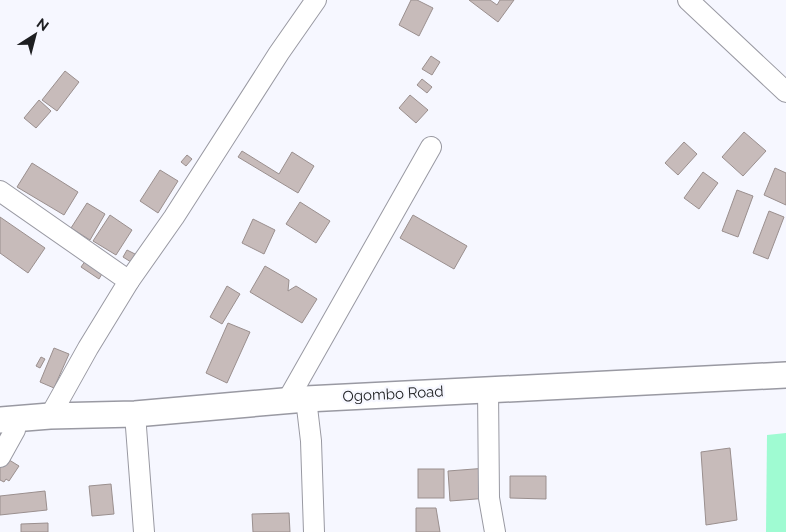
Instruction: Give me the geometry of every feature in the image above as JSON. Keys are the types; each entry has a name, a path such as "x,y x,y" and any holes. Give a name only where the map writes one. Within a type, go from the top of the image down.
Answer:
{"main road":[{"name":"Ogombo Road","path":"8,420 50,416 135,414 297,400 786,375"}],"street":[{"path":"50,416 130,281 179,209 279,53 316,0"},
{"path":"688,0 786,92"},
{"path":"314,532 311,440 297,400 431,147"},
{"path":"0,191 130,281"},
{"path":"488,389 489,498 495,532"},
{"path":"135,414 144,532"},
{"path":"0,458 16,430 8,420"}],"green space":[{"path":"786,433 786,532 766,532 767,435"}],"building":[{"path":"411,0 417,0 433,8 419,36 399,25"},
{"path":"469,0 490,0 497,5 500,0 514,0 498,22"},
{"path":"431,56 440,62 432,75 422,69"},
{"path":"65,71 79,82 57,111 42,100"},
{"path":"422,79 432,87 427,93 417,85"},
{"path":"410,95 428,110 416,123 399,108"},
{"path":"39,100 51,111 36,128 24,118"},
{"path":"744,132 766,151 743,176 722,157"},
{"path":"684,142 697,154 678,175 665,163"},
{"path":"242,151 279,174 292,152 314,166 298,193 238,157"},
{"path":"187,155 192,159 186,166 181,162"},
{"path":"32,163 78,192 64,215 17,187"},
{"path":"775,168 786,173 786,205 764,195"},
{"path":"160,170 178,181 158,213 140,201"},
{"path":"703,172 718,183 699,209 684,198"},
{"path":"737,190 753,196 738,237 722,231"},
{"path":"300,202 330,221 316,243 286,224"},
{"path":"87,203 105,214 90,240 71,228"},
{"path":"769,211 784,217 768,259 753,253"},
{"path":"110,215 132,230 116,255 93,241"},
{"path":"413,215 467,246 454,269 400,238"},
{"path":"0,217 45,248 28,273 0,253"},
{"path":"253,219 275,230 264,254 242,243"},
{"path":"127,250 135,254 131,262 123,257"},
{"path":"86,260 103,272 99,279 81,267"},
{"path":"265,266 289,280 288,291 296,286 317,299 302,323 250,292"},
{"path":"227,286 240,294 222,324 210,317"},
{"path":"228,323 250,332 227,383 206,373"},
{"path":"54,348 69,354 54,388 40,382"},
{"path":"41,357 45,359 40,368 36,366"},
{"path":"730,448 737,520 706,525 701,452"},
{"path":"6,458 19,466 9,481 6,479 4,482 0,480 0,468"},
{"path":"487,468 489,498 450,501 448,471"},
{"path":"418,469 444,469 444,498 418,498"},
{"path":"510,476 546,476 546,499 510,498"},
{"path":"111,484 114,514 92,516 89,486"},
{"path":"45,491 47,510 0,515 0,496"},
{"path":"416,508 436,508 440,532 416,532"},
{"path":"289,513 290,532 253,532 252,514"},
{"path":"48,523 48,532 21,532 21,524"}]}
